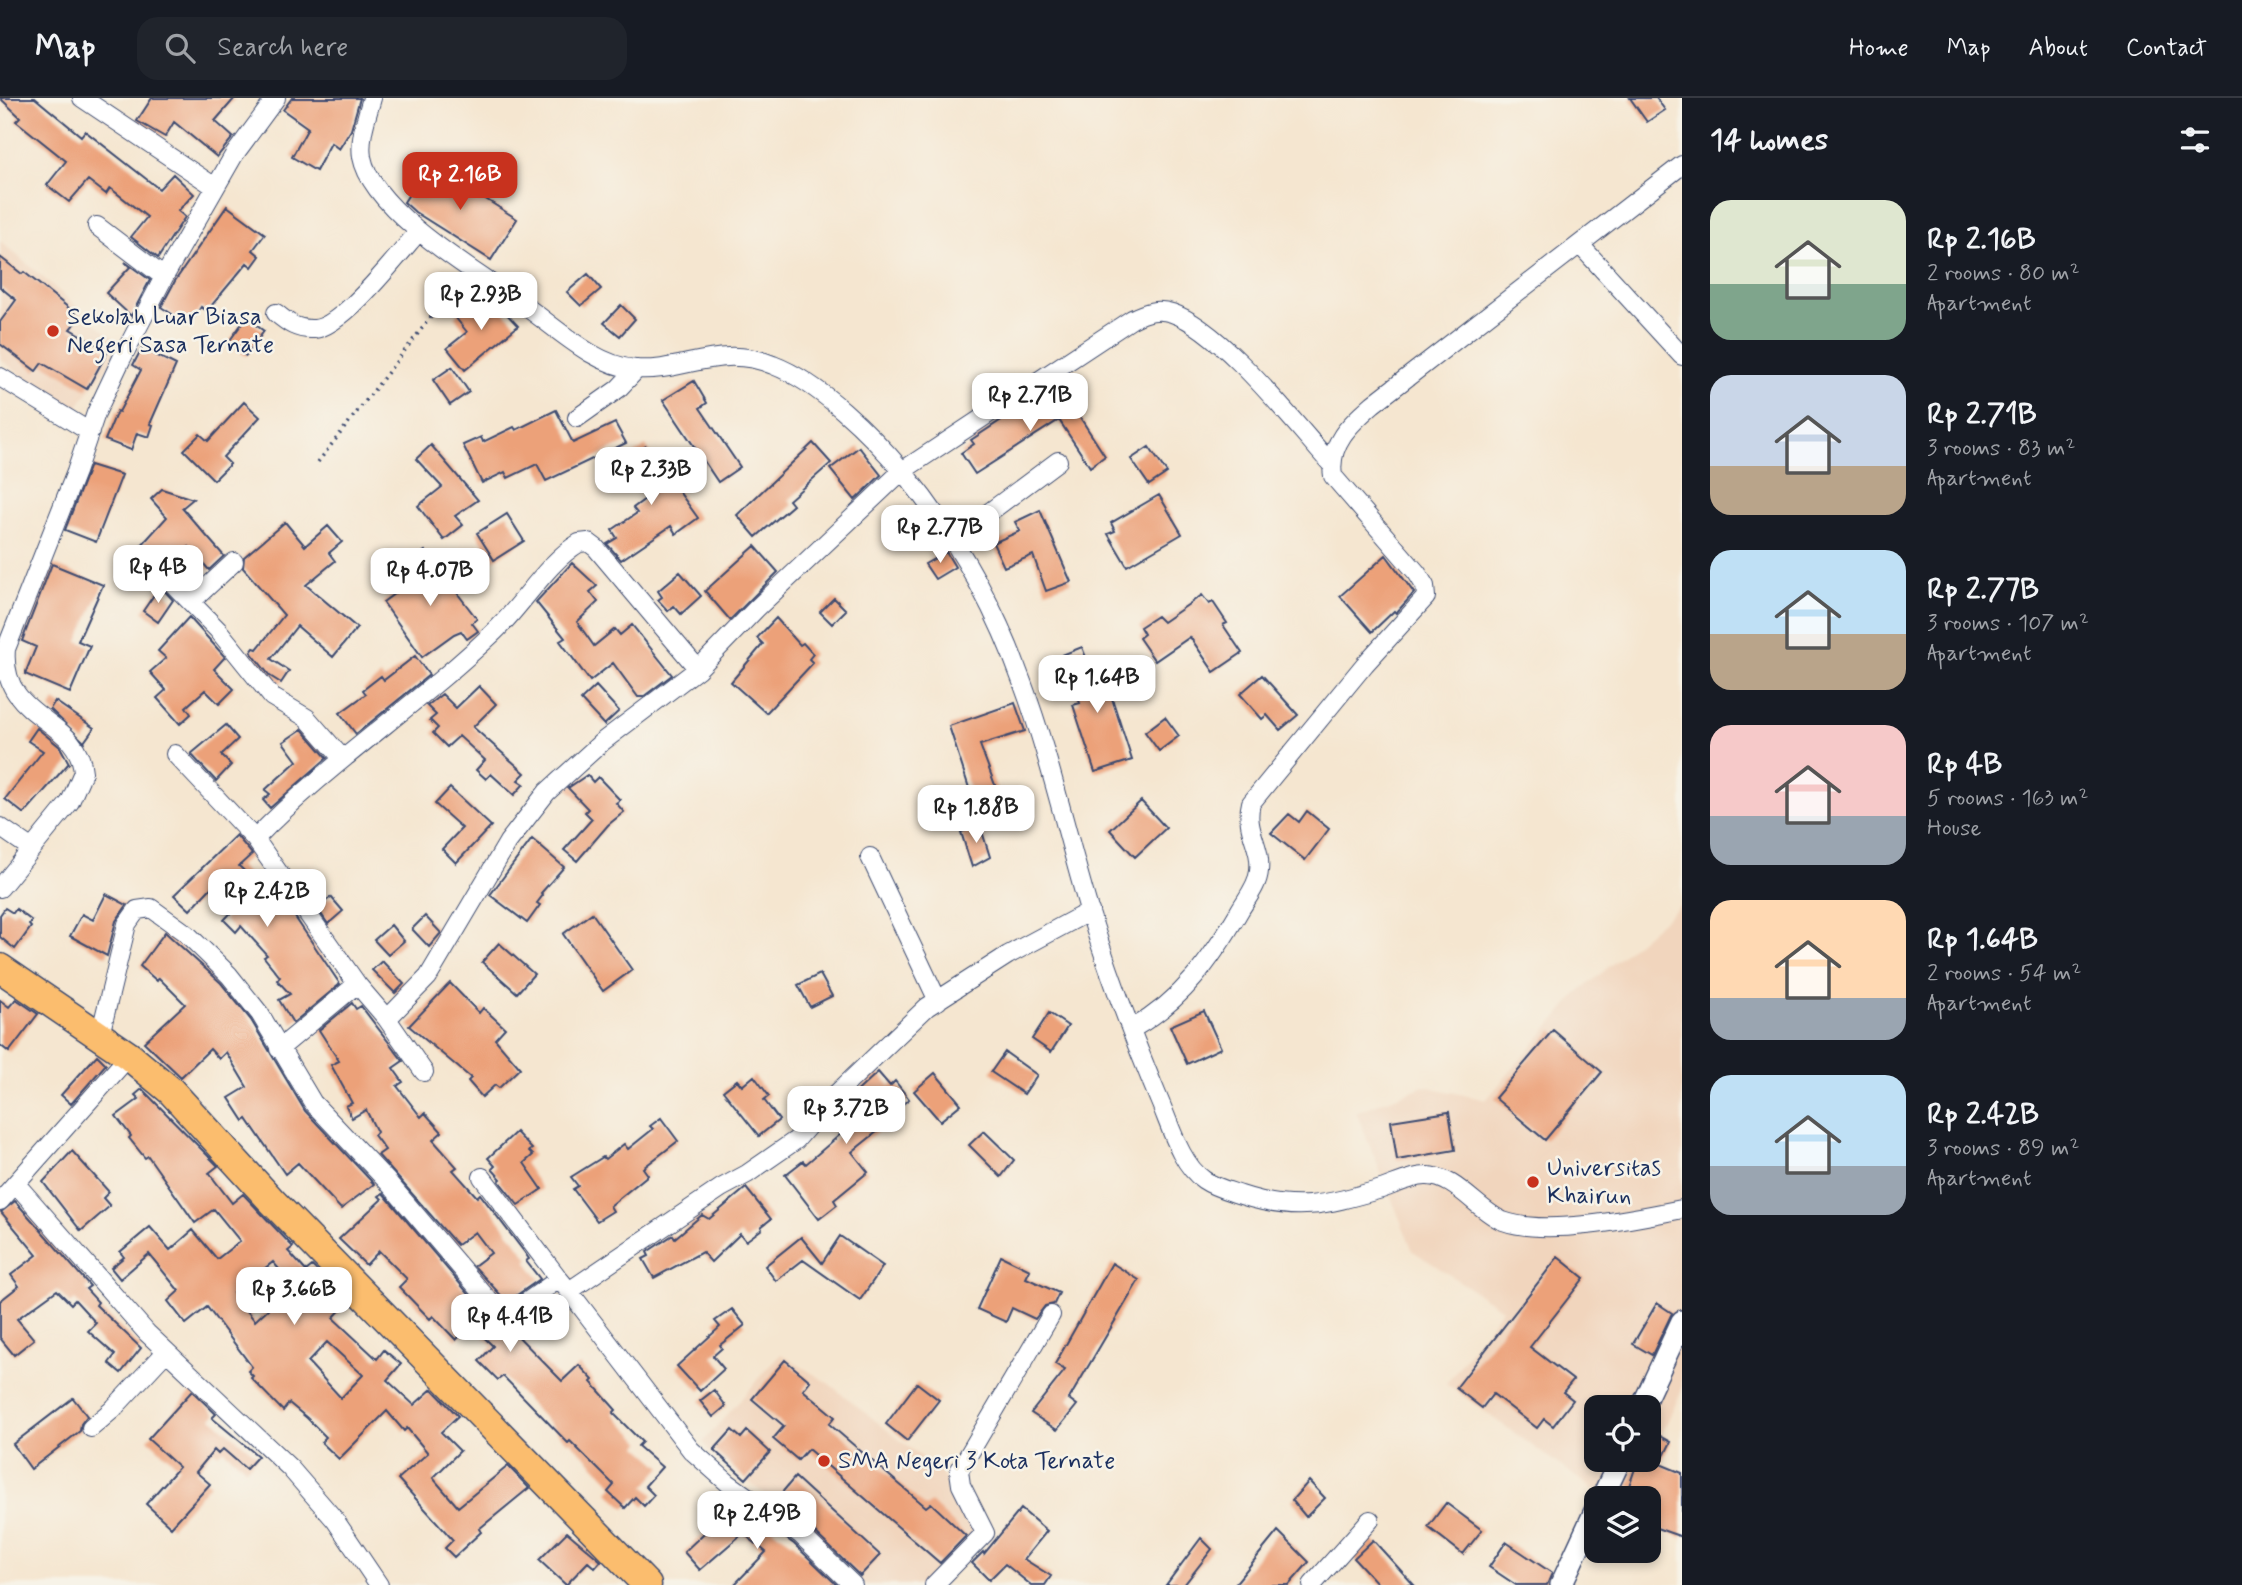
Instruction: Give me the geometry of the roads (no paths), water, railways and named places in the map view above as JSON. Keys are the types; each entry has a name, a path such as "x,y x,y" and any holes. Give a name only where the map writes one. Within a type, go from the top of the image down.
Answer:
{"highway":[{"path":"0,968 129,1056 171,1091 271,1200 647,1585"}],"street":[{"path":"82,98 215,187"},
{"path":"0,888 70,802 79,786 83,765 76,751 17,702 6,687 1,676 6,649 117,368 215,187 234,155 276,98"},
{"path":"372,98 363,134 362,158 383,196 419,231 469,268 570,339 604,359 637,369 727,356 747,357 778,366 812,386 867,434 902,471 975,577 1021,680 1075,852 1090,911 1132,1029 1167,1119 1193,1170 1203,1180 1267,1204 1297,1208 1368,1193 1426,1175 1444,1180 1495,1217 1510,1223 1580,1225 1682,1209"},
{"path":"1132,1029 1167,1007 1200,974 1258,880 1258,856 1247,819 1251,803 1365,664 1426,597 1425,586 1417,573 1333,476 1331,464 1341,436 1349,424 1581,246 1682,164"},
{"path":"97,226 164,277"},
{"path":"276,313 295,328 317,330 356,303 419,231"},
{"path":"1581,246 1682,356"},
{"path":"387,1019 428,977 508,842 547,792 602,742 698,669 756,609 902,471 1132,319 1153,310 1174,313 1237,359 1331,464"},
{"path":"577,418 618,388 637,369"},
{"path":"0,377 90,432"},
{"path":"952,540 1058,461"},
{"path":"255,839 342,758 482,643 579,543 588,542 596,548 698,669"},
{"path":"191,602 234,562"},
{"path":"169,580 218,630 272,697 307,718 342,758"},
{"path":"175,754 255,839 357,984 387,1019 424,1072"},
{"path":"0,827 32,849"},
{"path":"870,857 938,1001"},
{"path":"91,1029 133,913 146,906 158,911 187,933 229,975 254,1006 313,1103 387,1181 503,1315 513,1313 564,1285 796,1140 892,1039 938,1001 1008,955 1090,911"},
{"path":"279,1049 357,984"},
{"path":"0,1201 129,1056"},
{"path":"482,1177 691,1450 728,1483 800,1535 853,1585"},
{"path":"17,1185 166,1352 290,1468 335,1520 379,1585"},
{"path":"934,1585 985,1533 961,1485 959,1471 1051,1315"},
{"path":"1648,1395 1682,1321"},
{"path":"91,1428 112,1410 166,1352"},
{"path":"1312,1585 1370,1520"},
{"path":"1561,1585 1584,1536"}],"place":[{"name":"Sekolah Luar Biasa Negeri Sasa Ternate","path":"53,331"},
{"name":"Universitas Khairun","path":"1533,1182"},
{"name":"SMA Negeri 3 Kota Ternate","path":"824,1461"}]}
